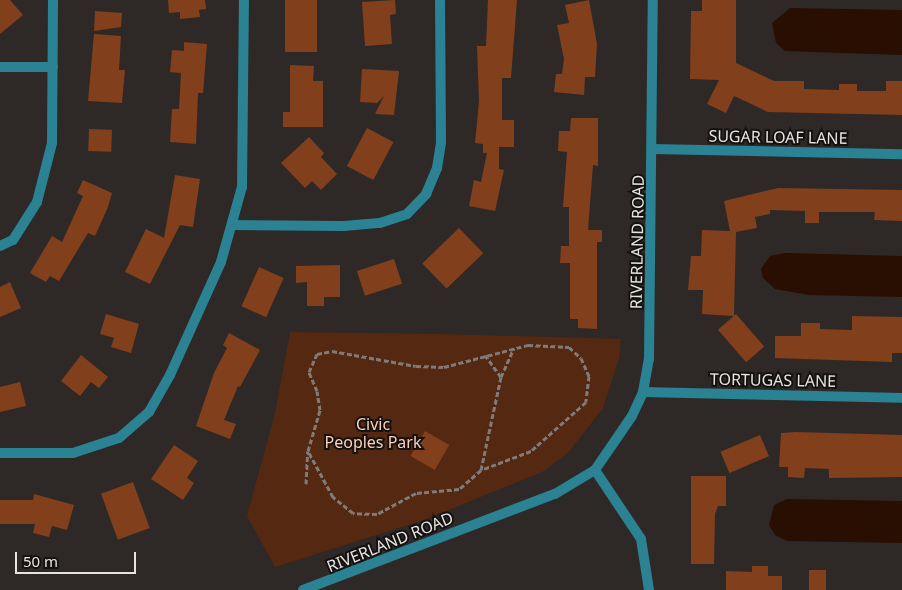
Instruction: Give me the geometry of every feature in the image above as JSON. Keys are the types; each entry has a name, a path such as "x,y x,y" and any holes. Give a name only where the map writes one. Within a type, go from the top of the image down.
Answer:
{"street":[{"path":"0,246 13,240 37,202 52,143 53,0"},
{"path":"0,453 73,453 119,438 149,412 170,375 221,262 242,188 244,0"},
{"path":"233,225 344,226 380,222 407,214 426,194 437,168 441,142 440,0"},
{"name":"RIVERLAND ROAD","path":"303,590 555,494 595,470 615,445 643,392 650,334 653,0"},
{"path":"0,67 53,67"},
{"name":"SUGAR LOAF LANE","path":"653,150 902,154"},
{"name":"TORTUGAS LANE","path":"643,392 902,398"},
{"path":"595,470 641,539 649,590"}],"path":[{"path":"306,484 308,451 320,410 318,391 310,372 317,354 332,351 416,366 444,367 528,344 569,347 581,358 589,376 586,402 531,451 481,470 458,489 416,493 377,514 365,515 354,513 333,497 308,451"},
{"path":"481,470 501,377 514,348"},
{"path":"484,355 501,377"}],"green space":[{"name":"Civic Peoples Park","path":"290,332 621,339 619,358 603,408 568,453 544,471 424,520 275,567 247,516 275,413"}],"shaded area":[{"path":"790,8 902,10 902,55 785,51 776,43 772,23"},
{"path":"785,253 902,256 902,297 809,295 775,289 763,278 761,269 770,256"},
{"path":"787,499 902,501 902,543 787,541 775,535 769,525 774,505"}],"building":[{"path":"0,0 10,0 23,15 0,34"},
{"path":"168,0 205,0 206,9 199,10 200,17 180,19 180,12 169,13"},
{"path":"285,0 317,0 317,52 285,52"},
{"path":"395,0 396,14 390,15 392,44 365,46 362,2"},
{"path":"488,0 517,0 511,78 502,78 502,120 514,120 514,147 499,147 499,169 504,170 495,211 469,206 474,180 481,182 487,153 483,153 483,144 475,143 479,101 477,46 486,46"},
{"path":"589,0 597,44 595,77 585,77 584,95 554,92 556,74 562,74 564,59 557,25 569,23 565,5"},
{"path":"702,0 736,0 736,63 774,81 804,81 804,89 839,90 839,84 857,84 857,91 886,91 886,81 902,81 902,115 768,112 734,96 726,113 707,104 719,80 690,79 691,11 702,11"},
{"path":"95,11 122,13 121,27 94,31"},
{"path":"94,34 121,36 119,70 125,70 122,103 88,101"},
{"path":"184,42 207,44 203,93 198,93 196,144 170,142 172,109 179,109 181,73 170,72 172,50 184,51"},
{"path":"290,65 314,66 313,81 323,81 323,127 283,127 283,112 290,112"},
{"path":"362,69 399,71 394,115 375,114 384,96 377,103 360,102"},
{"path":"571,118 598,118 598,166 593,165 588,230 602,230 602,242 597,242 597,329 578,328 578,319 570,319 570,263 560,263 561,246 569,246 569,207 563,207 567,152 558,151 559,131 570,131"},
{"path":"367,128 393,142 373,180 347,166"},
{"path":"89,129 112,130 111,152 88,151"},
{"path":"309,137 324,153 321,157 337,174 321,190 312,181 305,188 281,163"},
{"path":"175,175 200,179 193,227 180,225 150,284 125,272 146,229 164,238"},
{"path":"83,180 112,193 108,207 95,236 88,233 59,281 50,276 46,282 30,273 52,236 62,242 83,196 77,193"},
{"path":"778,188 902,190 902,221 874,220 875,212 819,212 819,223 805,223 805,211 770,210 770,214 755,217 757,228 736,232 734,316 702,314 703,290 688,290 691,256 701,256 702,230 730,231 724,201"},
{"path":"459,228 483,253 447,289 422,263"},
{"path":"394,259 402,284 365,296 357,271"},
{"path":"340,265 340,297 324,297 324,306 307,306 307,282 296,283 296,266"},
{"path":"259,267 284,278 266,317 242,306"},
{"path":"10,282 21,308 0,317 0,287"},
{"path":"106,314 139,324 131,353 111,347 114,338 100,334"},
{"path":"736,314 764,346 746,362 718,330"},
{"path":"852,316 902,317 902,353 892,353 892,362 775,358 775,336 801,336 801,323 820,323 820,329 852,330"},
{"path":"229,333 260,350 240,387 238,386 224,420 236,424 230,439 196,426 214,373 227,348 223,345"},
{"path":"81,355 108,377 99,388 91,382 80,396 61,381"},
{"path":"20,382 26,406 0,412 0,387"},
{"path":"425,431 449,445 435,470 410,456"},
{"path":"781,433 902,435 902,477 829,478 829,469 805,468 804,478 788,477 788,467 779,467"},
{"path":"760,435 769,456 729,473 720,452"},
{"path":"174,445 198,461 187,478 194,483 183,500 151,479"},
{"path":"691,476 726,476 726,506 718,506 715,514 714,564 691,564"},
{"path":"133,482 150,528 118,540 101,494"},
{"path":"34,494 74,505 67,530 52,526 49,537 33,533 35,524 0,524 0,500 33,500"},
{"path":"752,566 768,566 768,576 782,576 782,590 726,590 726,571 752,572"},
{"path":"809,570 826,570 826,590 809,590"}]}
